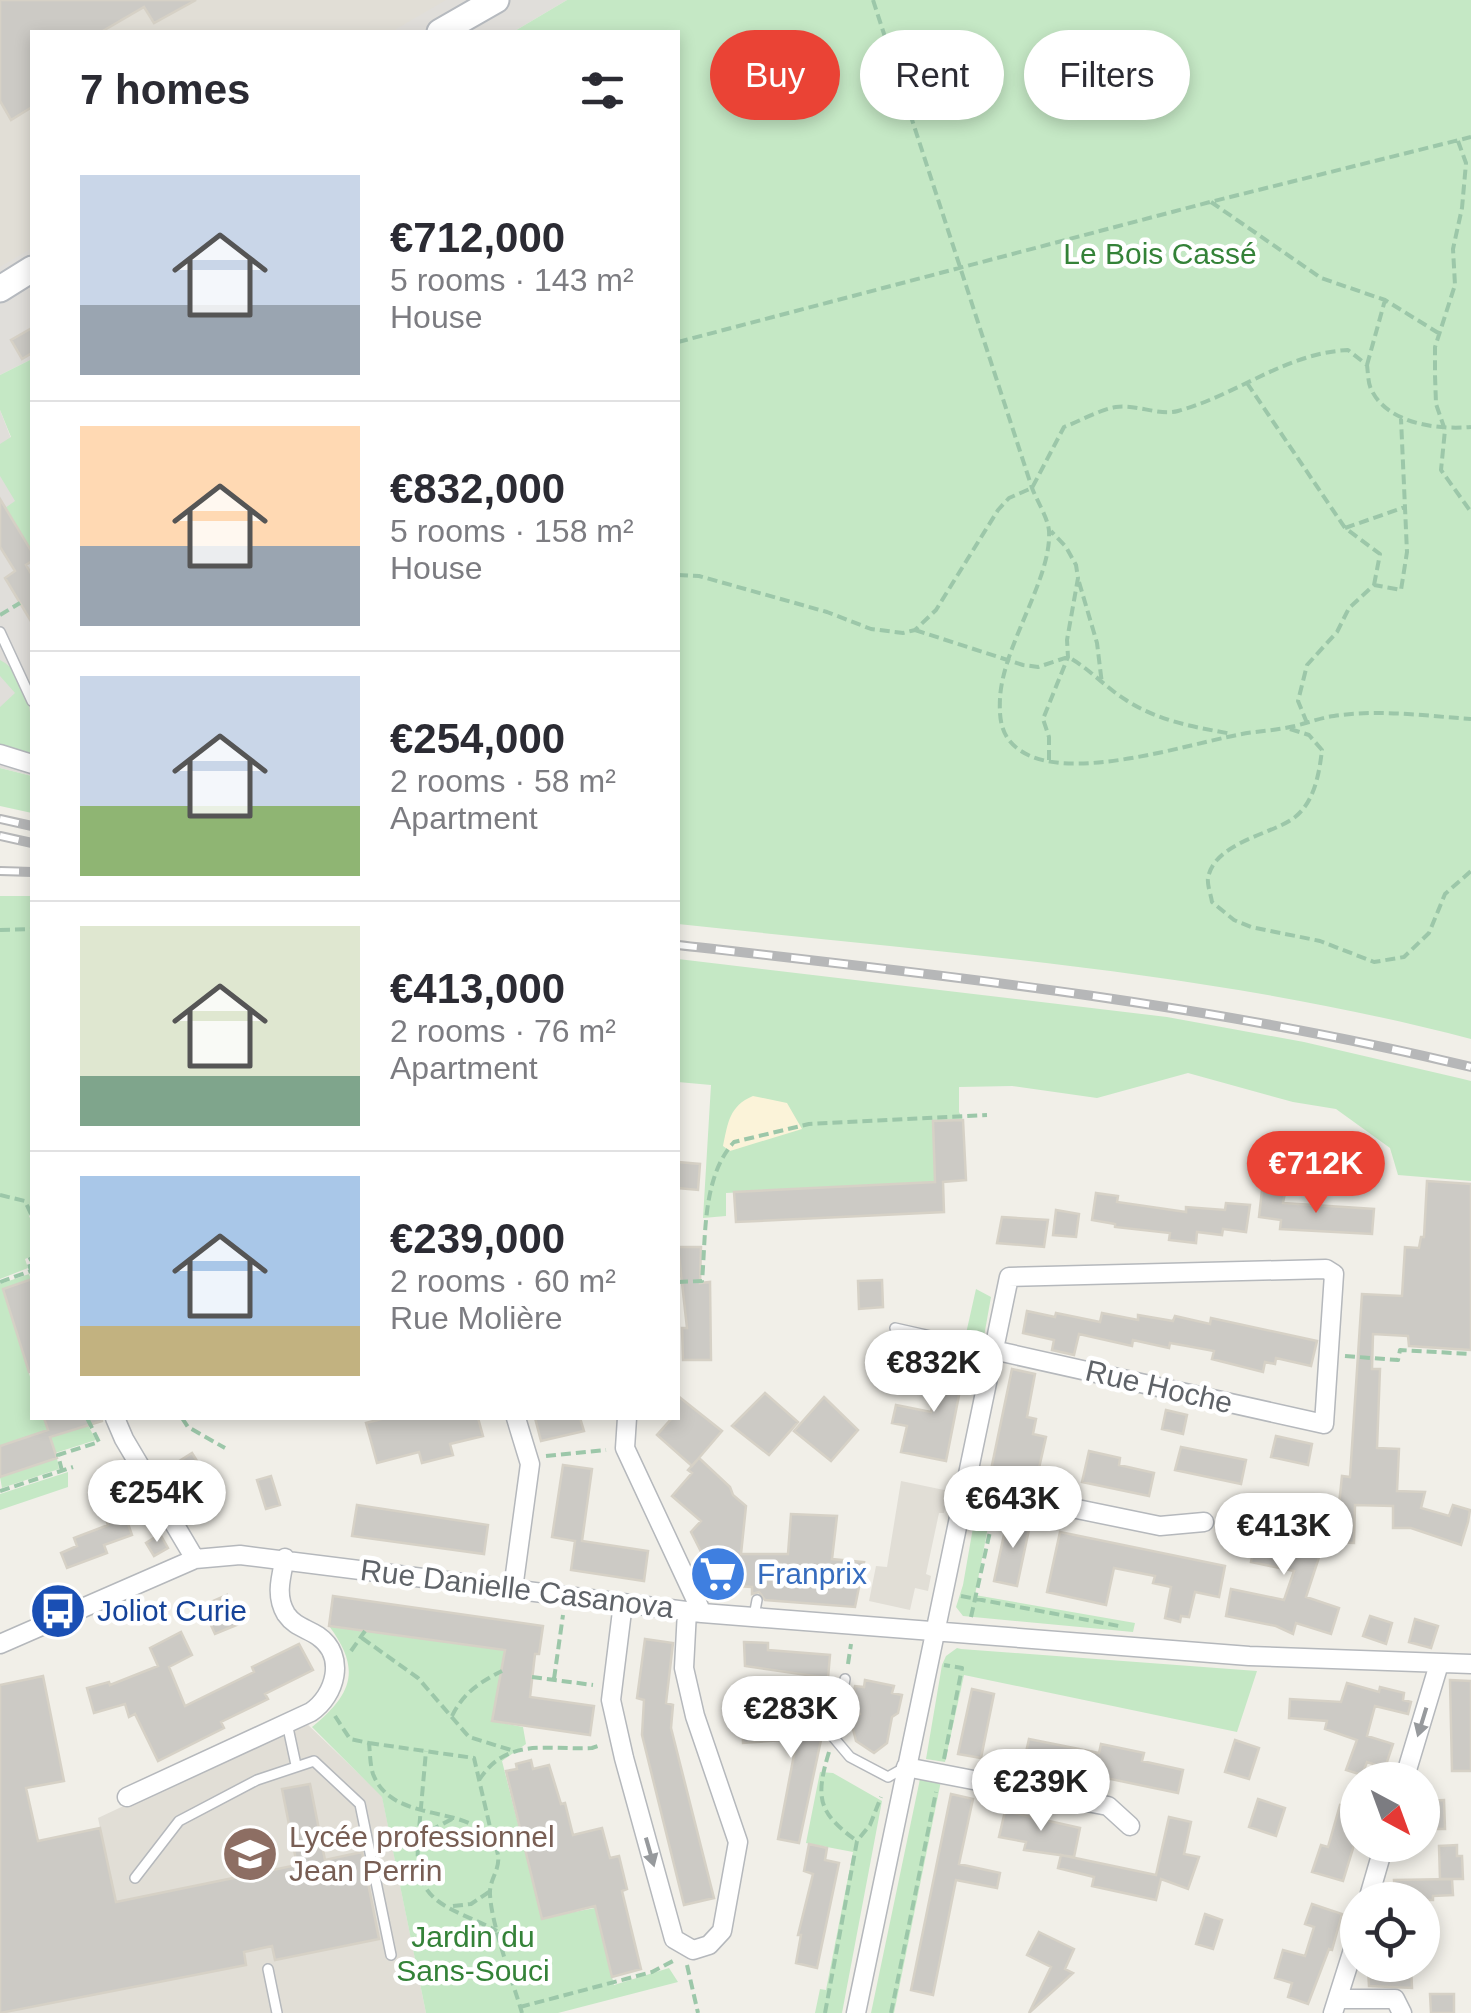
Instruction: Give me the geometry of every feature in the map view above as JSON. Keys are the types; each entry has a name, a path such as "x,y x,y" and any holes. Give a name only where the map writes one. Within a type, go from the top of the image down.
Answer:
{"main road":[{"path":"444,30 496,0"},
{"path":"468,30 521,0"},
{"path":"0,289 30,271"},
{"path":"0,308 30,290"}],"street":[{"path":"0,754 30,763"},
{"path":"856,2013 901,1770 930,1663 942,1593 973,1487 1008,1277 1326,1269 1334,1274 1336,1283 1331,1355"},
{"name":"Rue Hoche","path":"993,1350 1324,1424 1331,1355"},
{"path":"116,1420 195,1560"},
{"path":"514,1589 530,1464 517,1420"},
{"path":"623,1603 611,1700 674,1939 693,1950 709,1945 722,1930 738,1842 694,1716 684,1668 695,1612 626,1448 628,1420"},
{"path":"973,1487 1160,1526 1204,1522"},
{"name":"Rue Danielle Casanova","path":"0,1644 195,1560 240,1555 695,1612 756,1608 855,1626 1249,1656 1471,1664"},
{"path":"127,1797 316,1709 328,1696 334,1678 334,1659 318,1636 299,1627 284,1609 279,1590 285,1558"},
{"path":"1409,1762 1439,1664"},
{"path":"901,1770 1108,1806 1130,1826"},
{"path":"1343,1982 1336,2006 1395,2000 1402,2013"}],"lane":[{"path":"0,632 30,697"},
{"path":"895,1328 993,1350"},
{"path":"845,1679 834,1738 850,1757 888,1777 901,1770"},
{"path":"286,1723 296,1765"},
{"path":"135,1878 179,1822 258,1780 314,1761 360,1804 390,1956"},
{"path":"268,1969 277,2013"}],"path":[{"path":"873,0 1032,488 1049,529 1076,565 1097,643 1102,684"},
{"path":"680,341 1471,137"},
{"path":"1458,140 1468,182 1452,249 1455,284 1436,347 1435,376 1436,404 1444,430 1442,470 1471,512"},
{"path":"1210,202 1322,278 1384,300 1440,334"},
{"path":"1384,300 1367,365 1371,390 1388,410 1401,417 1444,430 1471,427"},
{"path":"680,575 718,581 871,628 903,634 915,630 936,610 998,510 1009,498 1032,488 1064,427 1117,407 1174,412 1325,351 1348,350 1367,365"},
{"path":"1247,383 1345,528 1380,554 1374,586 1348,608 1337,632 1307,665 1298,701 1307,723"},
{"path":"1374,586 1401,590 1407,552 1401,417"},
{"path":"1345,528 1405,507"},
{"path":"1049,529 1045,559 1001,690 999,722 1008,740 1023,754 1049,760 1115,760 1367,712 1471,720"},
{"path":"1049,760 1049,737 1042,719 1068,657 1067,640 1078,578"},
{"path":"0,615 20,603"},
{"path":"915,630 1038,667 1068,657"},
{"path":"1068,657 1130,703 1166,721 1236,735"},
{"path":"1287,728 1309,734 1322,750 1319,776 1310,800 1292,820 1250,837 1217,860 1208,878 1212,902 1234,920 1320,941 1374,962 1404,956 1429,933 1445,894 1471,871"},
{"path":"0,930 30,930"},
{"path":"680,1282 702,1281 711,1187 717,1167 734,1142 809,1124 987,1115"},
{"path":"0,1195 24,1201 30,1198"},
{"path":"24,1201 30,1212"},
{"path":"0,1282 30,1274"},
{"path":"1331,1355 1398,1360 1400,1350 1471,1354"},
{"path":"62,1471 58,1454 99,1442 88,1420"},
{"path":"183,1420 188,1427 225,1448"},
{"path":"528,1457 626,1448"},
{"path":"0,1491 73,1467"},
{"path":"891,2013 996,1506 988,1498 980,1497 973,1487"},
{"path":"942,1593 1126,1627"},
{"path":"554,1679 565,1596"},
{"path":"845,1679 855,1626"},
{"path":"334,1659 351,1652 365,1631"},
{"path":"362,1638 418,1678 469,1737 511,1750 592,1748 619,1738"},
{"path":"930,1663 962,1668"},
{"path":"451,1718 459,1700 502,1670"},
{"path":"532,1677 613,1688"},
{"path":"328,1696 350,1739 474,1758 500,1869 489,1892 471,1904 449,1906"},
{"path":"834,1738 823,1772 823,1805 835,1825 857,1841"},
{"path":"369,1744 373,1775 394,1800 474,1823 494,1844"},
{"path":"479,1780 490,1762 511,1750"},
{"path":"426,1751 416,1872 431,1898 499,1932"},
{"path":"825,2013 857,1841 870,1826 901,1770"},
{"path":"418,1844 431,1830 452,1819"},
{"path":"489,1892 521,2010 652,1972 684,1953 698,2013"}],"shaded area":[{"path":"0,0 567,0 516,30 30,30 30,360 0,375"},
{"path":"0,0 446,0 394,30 30,30 30,249 0,267"},
{"path":"0,410 30,487 30,776 0,768"},
{"path":"901,1481 949,1491 944,1513 939,1513 926,1574 931,1576 928,1591 915,1588 910,1610 869,1601 876,1566 887,1567"},
{"name":"Lycée professionnel Jean Perrin","path":"304,1721 382,1796 426,2013 0,2013 0,1900 111,1880 98,1818"}],"green space":[{"name":"Le Bois Cassé","path":"567,0 1471,0 1471,1039 1275,996 1176,980 680,924 680,30 516,30"},
{"path":"30,360 30,549 5,508 15,501 0,476 0,444 11,437 0,410 0,375"},
{"path":"0,660 11,668 25,689 30,711 30,755 0,748 0,707 15,693 0,676"},
{"path":"0,768 30,776 30,813 0,806"},
{"path":"0,896 30,896 30,1257 25,1259 28,1268 0,1279"},
{"path":"680,959 1167,1017 1304,1042 1471,1081 1471,1181 1398,1175 1390,1148 1336,1109 1293,1102 1188,1073 1097,1098 1012,1086 959,1087 959,1112 963,1120 933,1122 935,1182 726,1193 726,1216 703,1218 711,1085 680,1082"},
{"path":"29,1274 30,1277 30,1280 3,1290 30,1377 30,1420 45,1420 48,1430 0,1446 0,1284"},
{"path":"976,1289 991,1297 983,1342 965,1338"},
{"path":"76,1420 85,1420 96,1440 55,1453 50,1437 78,1429"},
{"path":"57,1458 59,1469 2,1488 0,1477"},
{"path":"68,1472 68,1487 0,1510 0,1494"},
{"path":"978,1499 992,1506 975,1595 1135,1623 1133,1632 963,1616 956,1607"},
{"name":"Jardin du Sans-Souci","path":"329,1626 505,1650 492,1721 523,1727 526,1744 502,1761 542,1918 595,1908 614,1985 669,1968 678,1982 558,2013 426,2013 382,1797 312,1727 336,1703 348,1681 346,1656"},
{"path":"957,1648 1257,1671 1237,1732 964,1675 945,1762 926,1759 942,1665"},
{"path":"820,1772 833,1773 882,1801 842,2013 815,2013 820,1989 826,1990 853,1852 806,1843"},
{"path":"920,1779 941,1781 894,2013 871,2013"}],"sand":[{"path":"753,1096 787,1103 802,1129 730,1151 723,1146 731,1116"}],"building":[{"path":"0,0 196,0 154,23 144,7 104,30 30,30 30,108 11,120 0,101"},
{"path":"30,329 30,354 22,359 11,340"},
{"path":"0,499 30,549 30,562 26,565 30,572 30,620 5,578 15,571 0,547"},
{"path":"963,1120 966,1180 943,1182 944,1212 736,1222 734,1192 935,1182 933,1121"},
{"path":"680,1162 700,1164 698,1190 680,1188"},
{"path":"1427,1181 1471,1184 1471,1350 1409,1346 1408,1336 1373,1334 1372,1369 1380,1369 1377,1448 1399,1449 1397,1491 1425,1492 1421,1508 1449,1516 1453,1505 1470,1510 1468,1522 1461,1545 1411,1528 1393,1528 1393,1506 1355,1505 1354,1543 1330,1542 1331,1514 1338,1514 1342,1476 1350,1477 1362,1294 1402,1296 1405,1247 1419,1248 1424,1237"},
{"path":"1262,1190 1285,1193 1283,1203 1374,1209 1372,1234 1280,1229 1281,1220 1259,1217"},
{"path":"1096,1193 1118,1196 1117,1202 1186,1212 1186,1207 1225,1210 1226,1203 1250,1205 1246,1232 1197,1232 1196,1243 1169,1240 1170,1233 1115,1227 1092,1220"},
{"path":"1056,1210 1079,1214 1076,1237 1053,1235"},
{"path":"1002,1217 1048,1220 1044,1247 997,1243"},
{"path":"680,1247 701,1247 700,1283 710,1282 711,1360 683,1360 682,1328 687,1328"},
{"path":"30,1280 30,1372 29,1372 3,1289"},
{"path":"882,1280 883,1307 859,1309 858,1281"},
{"path":"1027,1311 1100,1322 1102,1313 1138,1320 1138,1315 1173,1321 1175,1316 1210,1324 1211,1318 1317,1341 1311,1366 1276,1358 1275,1364 1265,1362 1263,1372 1212,1359 1214,1351 1170,1343 1169,1348 1133,1340 1132,1346 1079,1334 1074,1355 1052,1350 1054,1340 1023,1333"},
{"path":"943,1356 966,1360 946,1461 901,1452 907,1426 892,1423 896,1405 931,1412"},
{"path":"1012,1369 1035,1374 1027,1417 1036,1419 1033,1434 1046,1437 1037,1477 991,1470"},
{"path":"765,1393 798,1422 769,1455 732,1426"},
{"path":"824,1397 858,1430 831,1461 794,1431"},
{"path":"680,1398 722,1431 692,1466 657,1435 670,1420 680,1420"},
{"path":"1166,1410 1187,1415 1183,1434 1162,1429"},
{"path":"45,1420 102,1420 50,1437 57,1458 0,1477 0,1446 48,1430"},
{"path":"479,1420 483,1436 450,1444 453,1455 422,1463 419,1452 377,1463 366,1423"},
{"path":"536,1420 581,1420 584,1431 541,1441"},
{"path":"1276,1436 1312,1444 1308,1465 1271,1457"},
{"path":"1181,1447 1246,1460 1241,1484 1175,1470"},
{"path":"1089,1451 1120,1458 1119,1465 1154,1473 1149,1496 1082,1482"},
{"path":"192,1453 212,1485 190,1500 170,1467"},
{"path":"699,1458 746,1506 741,1554 788,1554 791,1514 837,1516 832,1559 864,1562 855,1607 765,1600 759,1592 752,1594 752,1587 718,1585 691,1532 701,1521 672,1496"},
{"path":"563,1465 592,1469 582,1541 648,1551 644,1581 571,1570 575,1541 552,1537"},
{"path":"271,1476 280,1505 266,1509 257,1480"},
{"path":"113,1481 132,1535 104,1545 107,1553 67,1568 61,1553 77,1546 74,1538 108,1525 95,1488"},
{"path":"1265,1498 1288,1502 1281,1536 1324,1542 1306,1597 1339,1608 1331,1634 1296,1623 1293,1634 1276,1626 1226,1616 1231,1589 1284,1600 1294,1571 1251,1562"},
{"path":"357,1505 488,1525 484,1554 352,1536"},
{"path":"1008,1516 1031,1520 1017,1586 994,1581"},
{"path":"1060,1532 1225,1566 1219,1597 1195,1592 1189,1617 1181,1616 1180,1622 1165,1618 1171,1587 1153,1583 1155,1576 1114,1568 1106,1605 1047,1592"},
{"path":"160,1534 168,1548 154,1556 146,1543"},
{"path":"227,1595 239,1624 215,1634 202,1606"},
{"path":"333,1596 543,1626 530,1697 594,1706 590,1735 492,1721 505,1650 329,1626"},
{"path":"1370,1616 1392,1623 1386,1644 1363,1636"},
{"path":"1415,1619 1438,1626 1431,1648 1409,1642"},
{"path":"181,1632 192,1655 169,1667 185,1706 254,1672 252,1667 299,1644 313,1670 265,1694 268,1699 221,1722 224,1728 158,1761 135,1714 129,1717 125,1704 94,1713 87,1688 109,1682 110,1685 158,1666 150,1648"},
{"path":"645,1639 673,1643 666,1703 673,1705 671,1728 714,1898 684,1905 642,1735 644,1700 637,1698"},
{"path":"744,1642 768,1643 768,1650 830,1655 828,1678 745,1666"},
{"path":"43,1676 64,1781 26,1788 38,1841 100,1828 116,1902 297,1865 282,1789 310,1784 325,1860 362,1852 379,1939 275,1960 272,1946 244,1952 246,1965 0,2013 0,1685"},
{"path":"865,1680 894,1686 892,1693 902,1695 887,1743 874,1753 856,1741 851,1721 860,1714 852,1703 855,1686 864,1687"},
{"path":"1450,1680 1471,1681 1471,1771 1452,1771"},
{"path":"1347,1683 1379,1692 1380,1687 1404,1693 1403,1700 1411,1702 1408,1714 1375,1706 1367,1736 1393,1744 1387,1762 1349,1762 1357,1740 1325,1729 1327,1721 1289,1718 1290,1699 1341,1702"},
{"path":"972,1689 994,1694 981,1758 958,1754"},
{"path":"803,1712 818,1715 816,1724 824,1726 799,1843 778,1839 797,1739 743,1743 742,1719"},
{"path":"1029,1739 1099,1753 1101,1744 1144,1753 1142,1761 1183,1770 1178,1793 1024,1761"},
{"path":"1235,1740 1259,1748 1249,1779 1225,1772"},
{"path":"531,1760 533,1769 549,1765 573,1835 602,1828 610,1858 619,1856 627,1889 622,1891 641,1969 612,1977 595,1906 542,1919 506,1771"},
{"path":"951,1794 973,1799 959,1864 1000,1873 997,1888 956,1880 933,1995 911,1990"},
{"path":"1258,1799 1285,1808 1276,1836 1249,1827"},
{"path":"1440,1800 1444,1800 1445,1829 1440,1829"},
{"path":"1340,1805 1340,1862 1349,1862 1343,1881 1312,1872 1321,1845 1328,1847"},
{"path":"1005,1811 1080,1828 1074,1857 1024,1850 1026,1842 999,1837"},
{"path":"1169,1817 1191,1822 1184,1854 1199,1857 1188,1889 1161,1879 1156,1900 1092,1886 1094,1877 1058,1868 1061,1855 1156,1875"},
{"path":"809,1844 827,1848 825,1860 839,1863 817,1968 796,1963 798,1935 813,1874 804,1871"},
{"path":"1457,1845 1457,1856 1462,1856 1463,1879 1440,1879 1440,1846"},
{"path":"1452,1879 1453,1895 1440,1896 1440,1882 1394,1880"},
{"path":"1312,1904 1340,1913 1332,1950 1329,1949 1308,2004 1288,1997 1292,1983 1275,1978 1283,1950 1305,1956 1314,1927 1305,1924"},
{"path":"1205,1914 1222,1920 1213,1949 1196,1944"},
{"path":"1039,1932 1074,1949 1065,1969 1073,1973 1029,2013 1051,1967 1027,1955"},
{"path":"1369,1982 1412,1982 1412,1988 1369,1986"},
{"path":"1430,1994 1454,1994 1454,2013 1431,2013"}],"railway":[{"path":"0,819 30,826"},
{"path":"0,836 30,843"},
{"path":"0,871 30,872"},
{"path":"680,945 977,980 1176,1009 1471,1067"}],"place":[{"name":"Franprix","path":"718,1574"},
{"name":"Joliot Curie","path":"58,1611"},
{"name":"Lycée professionnel Jean Perrin","path":"250,1854"}]}
